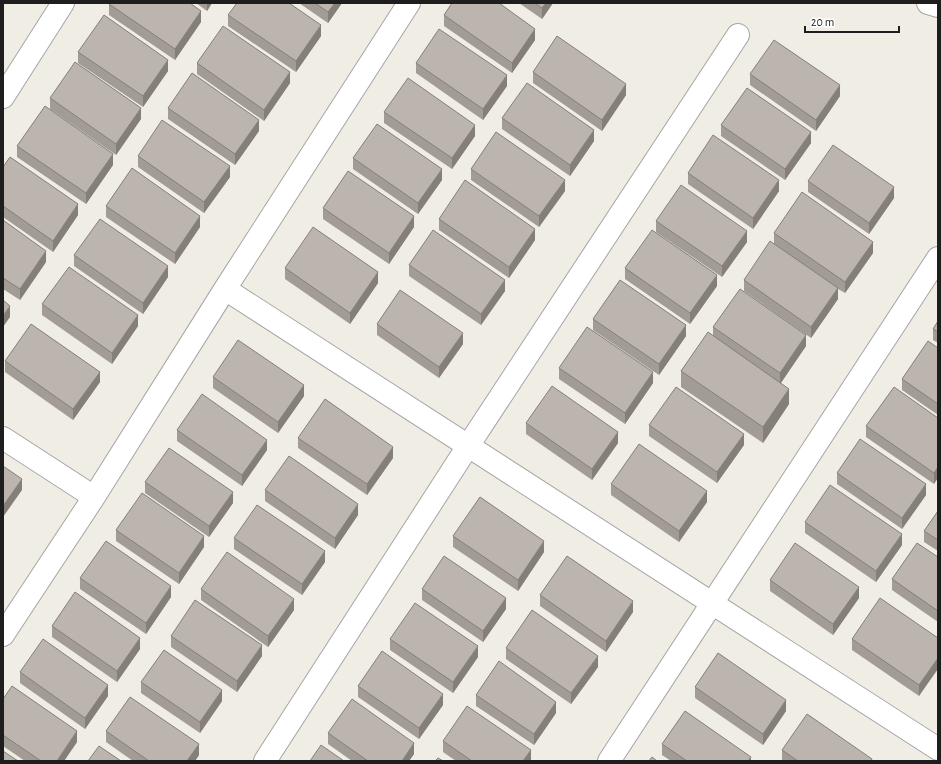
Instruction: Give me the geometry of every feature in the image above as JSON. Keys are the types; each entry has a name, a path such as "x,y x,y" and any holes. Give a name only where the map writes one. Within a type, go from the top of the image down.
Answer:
{"street":[{"path":"3,97 63,3"},
{"path":"3,635 94,497 225,289 409,3"},
{"path":"928,3 938,6"},
{"path":"265,761 468,446 738,35"},
{"path":"609,761 938,258"},
{"path":"225,289 938,749"},
{"path":"3,438 94,497"}],"building":[{"path":"190,3 201,11 175,49 109,4"},
{"path":"237,3 289,3 321,25 296,61 228,15"},
{"path":"315,3 335,3 328,12"},
{"path":"452,3 499,3 535,29 512,63 444,15"},
{"path":"535,3 546,3 542,8"},
{"path":"104,15 168,60 143,96 78,52"},
{"path":"223,26 290,72 264,110 197,63"},
{"path":"439,29 507,75 483,109 416,63"},
{"path":"557,36 626,84 602,120 533,72"},
{"path":"774,40 840,85 816,120 750,74"},
{"path":"75,62 141,108 116,144 50,98"},
{"path":"192,73 259,120 235,154 168,108"},
{"path":"408,78 475,125 452,158 384,112"},
{"path":"527,83 594,130 570,165 502,118"},
{"path":"747,88 811,132 785,169 721,125"},
{"path":"45,106 113,154 86,193 17,146"},
{"path":"162,120 230,166 204,202 138,156"},
{"path":"377,124 442,169 418,203 353,158"},
{"path":"496,132 565,180 539,216 471,169"},
{"path":"713,135 779,180 753,218 688,173"},
{"path":"833,145 894,187 869,223 808,181"},
{"path":"10,157 78,204 53,241 3,206 3,167"},
{"path":"132,168 200,216 175,253 106,206"},
{"path":"348,171 414,216 389,253 323,208"},
{"path":"465,180 535,229 509,267 439,219"},
{"path":"681,185 747,231 722,266 656,221"},
{"path":"802,192 873,242 845,282 774,233"},
{"path":"100,219 168,266 143,303 74,255"},
{"path":"3,220 46,251 20,289 3,278"},
{"path":"313,227 378,272 350,313 285,268"},
{"path":"433,230 505,280 481,314 409,265"},
{"path":"652,230 717,275 690,313 625,268"},
{"path":"770,241 838,288 811,327 744,280"},
{"path":"69,267 138,315 112,353 42,304"},
{"path":"620,280 686,325 659,364 593,319"},
{"path":"740,289 806,335 780,373 713,327"},
{"path":"400,290 463,333 439,367 377,324"},
{"path":"3,300 10,306 3,316"},
{"path":"938,321 938,332 933,329"},
{"path":"31,324 100,372 73,409 5,361"},
{"path":"587,327 653,372 625,413 559,368"},
{"path":"708,332 789,389 763,427 681,371"},
{"path":"238,340 304,385 278,422 213,377"},
{"path":"928,341 938,348 938,404 902,379"},
{"path":"552,386 618,432 592,469 526,423"},
{"path":"676,387 744,434 717,472 649,425"},
{"path":"894,387 938,418 938,467 934,473 866,426"},
{"path":"202,394 267,440 242,475 177,430"},
{"path":"325,399 393,447 367,484 298,438"},
{"path":"860,439 926,484 902,518 837,473"},
{"path":"639,444 707,491 679,531 611,484"},
{"path":"169,448 233,492 209,526 145,482"},
{"path":"289,456 358,504 335,538 265,490"},
{"path":"3,466 22,479 3,506"},
{"path":"830,485 902,534 876,571 805,522"},
{"path":"142,493 204,536 179,573 116,530"},
{"path":"480,497 544,541 518,580 453,536"},
{"path":"257,505 325,551 302,584 234,538"},
{"path":"938,511 938,540 924,531"},
{"path":"106,541 171,586 146,623 80,578"},
{"path":"795,543 859,587 833,624 770,580"},
{"path":"917,543 938,557 938,611 892,579"},
{"path":"227,552 294,599 268,636 201,589"},
{"path":"444,556 506,598 483,631 422,589"},
{"path":"567,556 633,601 606,641 540,595"},
{"path":"75,592 140,638 117,671 52,626"},
{"path":"880,598 938,638 938,658 919,685 852,639"},
{"path":"195,600 262,645 237,681 171,636"},
{"path":"415,603 478,646 453,682 390,639"},
{"path":"532,610 598,656 571,693 506,648"},
{"path":"43,639 108,685 85,718 20,672"},
{"path":"164,650 222,690 200,722 141,682"},
{"path":"382,651 443,694 419,728 358,686"},
{"path":"718,653 786,700 763,734 695,687"},
{"path":"499,661 556,702 534,734 476,695"},
{"path":"12,686 77,731 57,761 41,761 3,735 3,699"},
{"path":"130,697 199,744 187,761 149,761 106,731"},
{"path":"352,699 414,743 402,761 368,761 328,733"},
{"path":"467,706 531,750 523,761 472,761 443,741"},
{"path":"685,711 751,757 748,761 687,761 662,744"},
{"path":"807,714 872,759 871,761 798,761 782,750"},
{"path":"321,745 344,761 310,761"},
{"path":"99,746 121,761 88,761"},
{"path":"3,751 18,761 3,761"},
{"path":"652,757 657,761 649,761"},
{"path":"438,758 443,761 435,761"}]}
